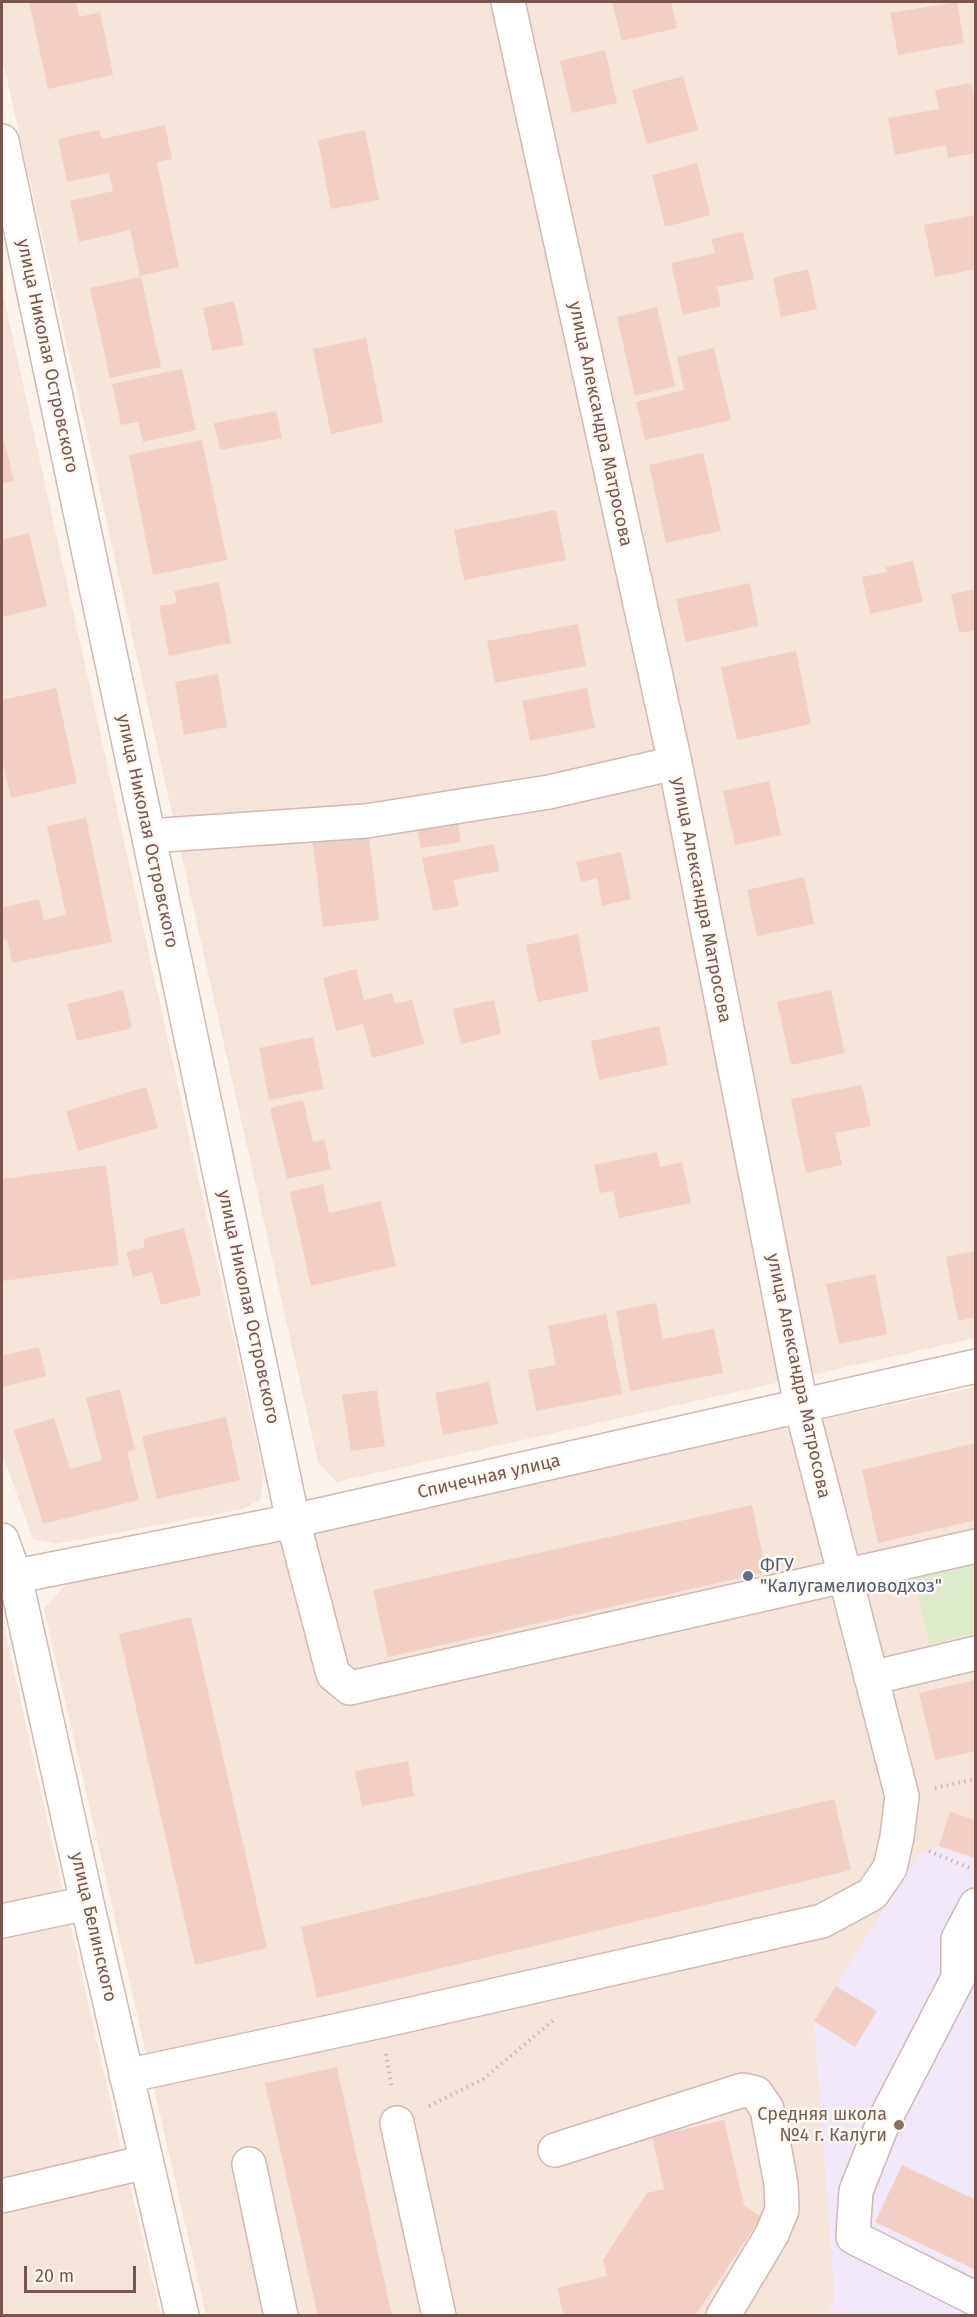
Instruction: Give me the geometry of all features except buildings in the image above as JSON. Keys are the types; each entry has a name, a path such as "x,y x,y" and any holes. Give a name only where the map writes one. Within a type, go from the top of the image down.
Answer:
{"street":[{"name":"улица Александра Матросова","path":"381,2021 822,1921 872,1894 890,1868 902,1796 843,1576 801,1406 675,763 508,2"},
{"name":"улица Николая Островского","path":"2,141 293,1521 333,1674 350,1688 843,1576"},
{"path":"148,836 366,821 549,792 675,763"},
{"name":"Спичечная улица","path":"8,1577 293,1521 975,1366"},
{"name":"улица Белинского","path":"2,1540 8,1577 87,1903 182,2316"},
{"path":"843,1576 975,1546"},
{"path":"871,1678 975,1653"},
{"path":"2,1921 87,1903"},
{"path":"975,1905 958,1939 958,1978 883,2123 856,2191 853,2238 975,2299"},
{"path":"126,2076 381,2021"},
{"path":"555,2150 742,2090 756,2093 767,2109 782,2184 782,2210 772,2234 723,2316"},
{"path":"397,2123 439,2316"},
{"path":"2,2196 146,2162"},
{"path":"249,2164 281,2316"}],"path":[{"path":"929,1850 975,1871"},
{"path":"381,2021 397,2123 483,2079 557,2018"}],"shaded area":[{"path":"2,2 975,2 975,1338 336,1482 318,1462 2,57"},
{"path":"2,289 264,1475 260,1500 243,1509 57,1544 33,1539 2,1453"},
{"path":"975,1387 975,2315 206,2315 44,1609 68,1582"},
{"path":"2,1618 124,2162 161,2315 2,2315"},
{"name":"Средняя школа №4 г. Калуги","path":"939,1846 974,1858 975,1856 975,2315 827,2315 835,2300 814,2021 918,1855"}],"green space":[{"path":"975,1564 975,1633 930,1644 914,1579"}],"place":[{"name":"ФГУ \"Калугамелиоводхоз\"","path":"748,1576"},
{"name":"Средняя школа №4 г. Калуги","path":"899,2125"}]}
